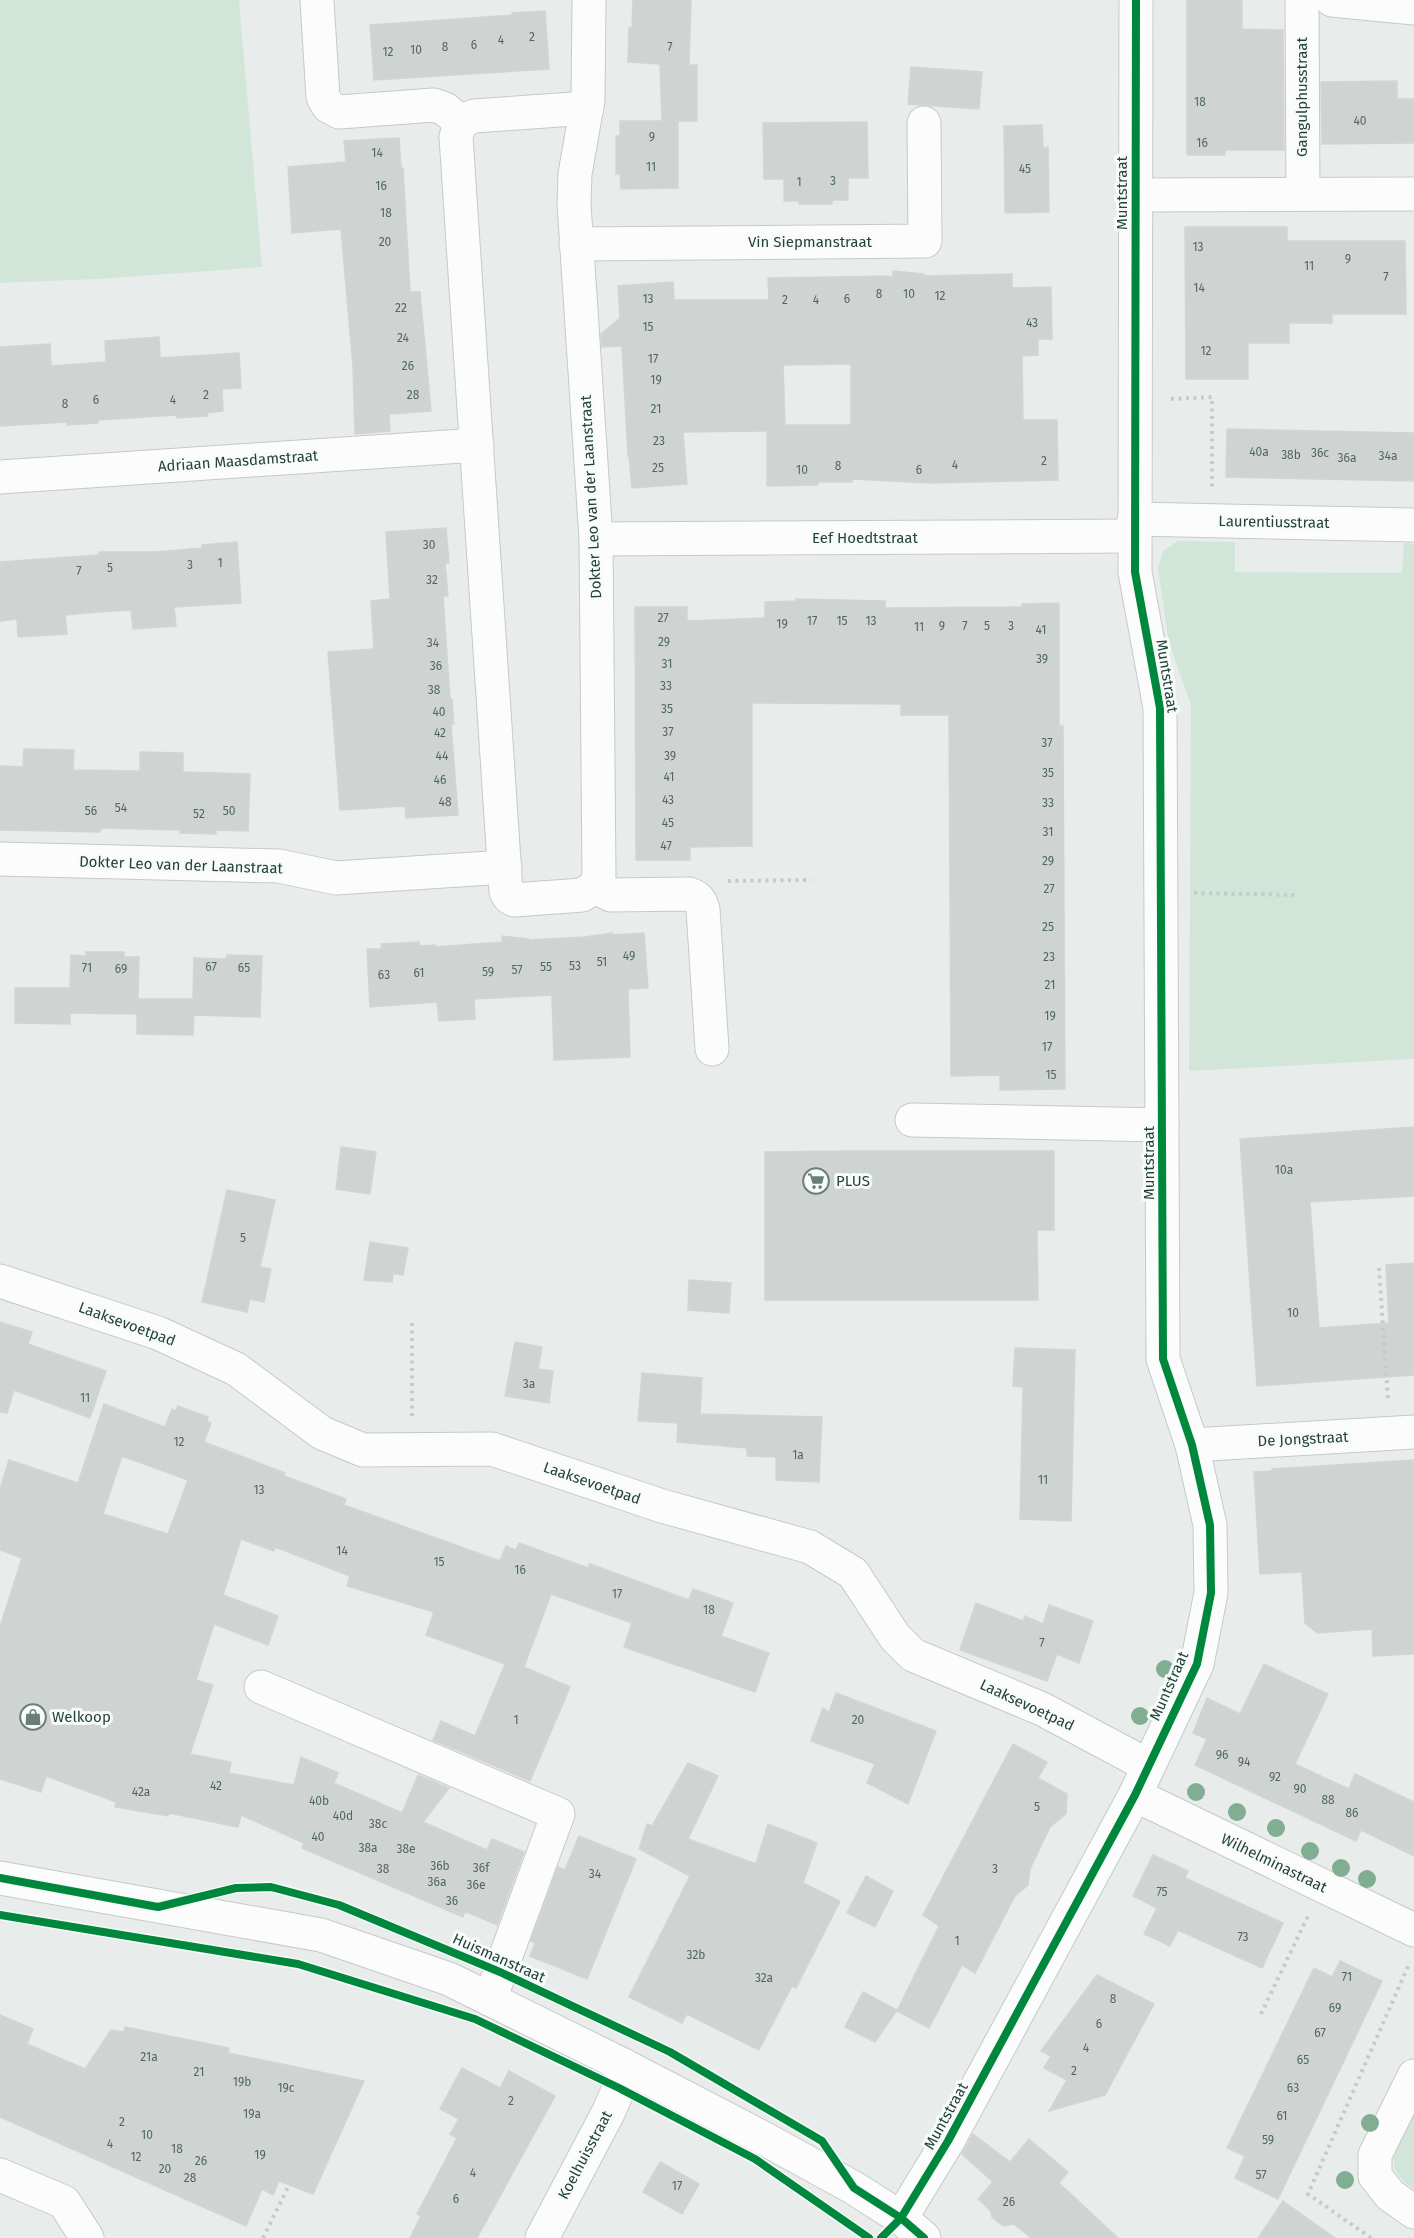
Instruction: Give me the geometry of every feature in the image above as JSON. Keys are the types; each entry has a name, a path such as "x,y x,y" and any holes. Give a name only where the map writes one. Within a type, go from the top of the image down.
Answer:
{"street":[{"path":"317,0 323,97 328,106 339,111 434,105 445,109 460,122"},
{"name":"Dokter Leo van der Laanstraat","path":"589,0 590,69 587,108 575,174 574,204 596,539 599,876 595,887"},
{"name":"Muntstraat","path":"912,2228 948,2141 1135,1795 1197,1664 1211,1593 1210,1525 1192,1444 1163,1359 1160,708 1135,572 1134,527 1136,0"},
{"name":"Gangulphusstraat","path":"1302,0 1303,194"},
{"path":"1332,0 1414,8"},
{"path":"460,122 474,116 587,108"},
{"path":"460,122 456,137 506,892 514,900 582,895 595,887 611,895 689,894 696,896 701,901 703,909 712,1049"},
{"name":"Vin Siepmanstraat","path":"576,244 925,241 924,123"},
{"path":"1136,195 1414,194"},
{"name":"Adriaan Maasdamstraat","path":"0,477 477,445"},
{"name":"Laurentiusstraat","path":"1134,527 1212,520 1414,525"},
{"name":"Eef Hoedtstraat","path":"596,539 1134,527"},
{"name":"Dokter Leo van der Laanstraat","path":"0,859 279,866 336,878 505,867"},
{"path":"912,1120 1162,1125"},
{"name":"Laaksevoetpad","path":"0,1281 158,1333 236,1368 322,1433 363,1450 492,1449 662,1506 810,1547 853,1573 895,1637 913,1656 1042,1709 1148,1765"},
{"name":"De Jongstraat","path":"1192,1444 1402,1433"},
{"name":"Huismanstraat","path":"261,1687 558,1814 490,2000"},
{"name":"Wilhelminastraat","path":"1135,1795 1414,1930"},
{"path":"0,1878 321,1935 449,1979 623,2065 775,2144 854,2188 912,2228"},
{"name":"Koelhuisstraat","path":"542,2238 608,2113 619,2088 623,2065"},
{"path":"1414,2076 1375,2155 1375,2176 1390,2195 1414,2212"},
{"path":"0,2175 63,2202 87,2238"}],"path":[{"path":"1134,399 1212,398 1212,520"},
{"path":"696,896 705,882 811,880"},
{"path":"1161,893 1298,895"},
{"path":"1379,1268 1402,1433"},
{"path":"412,1323 412,1450"},
{"path":"1261,2014 1323,1886"},
{"path":"1371,2238 1308,2194 1414,1954"},
{"path":"263,2238 288,2187"}],"green space":[{"path":"0,0 239,0 262,267 98,279 0,283"},
{"path":"1178,541 1235,542 1235,572 1402,573 1404,543 1414,544 1414,1059 1189,1071 1191,705 1169,643 1158,569 1163,551"},
{"path":"1414,2112 1414,2189 1396,2171 1394,2162 1398,2143"}],"building":[{"path":"633,0 691,0 689,65 697,65 697,121 678,121 678,188 621,189 620,174 616,174 616,136 620,136 620,121 662,121 660,64 628,62"},
{"path":"1187,0 1242,0 1242,29 1283,30 1284,150 1225,150 1225,155 1187,155"},
{"path":"545,11 549,69 374,80 370,25"},
{"path":"911,67 982,72 979,109 908,104"},
{"path":"1397,81 1397,99 1414,99 1414,143 1322,144 1321,82"},
{"path":"867,122 868,178 848,178 848,200 832,200 832,204 799,204 799,201 784,201 784,179 764,179 763,123"},
{"path":"1042,125 1043,148 1048,147 1049,212 1005,213 1004,126"},
{"path":"399,138 401,168 403,168 410,292 420,292 431,411 389,414 390,431 355,434 353,367 341,229 292,233 288,167 346,162 344,141"},
{"path":"1185,227 1287,227 1287,241 1405,241 1406,314 1332,314 1332,323 1289,323 1289,343 1248,343 1248,379 1186,379"},
{"path":"893,271 924,274 924,276 1012,274 1012,288 1051,287 1052,339 1038,339 1038,355 1022,356 1023,420 1057,420 1058,480 931,483 852,479 852,482 818,482 818,485 767,486 767,431 683,432 687,484 632,488 622,346 602,347 601,334 620,318 618,286 673,282 674,300 769,300 768,278 893,276","holes":["851,364 851,425 785,425 783,365"]},
{"path":"159,337 160,358 239,353 241,388 222,389 223,411 207,413 207,416 177,418 176,415 98,420 98,423 67,425 67,422 0,426 0,347 50,344 51,366 106,362 105,341"},
{"path":"1227,429 1414,433 1414,481 1226,477"},
{"path":"446,528 449,563 445,563 448,596 443,596 450,699 452,699 454,724 451,724 458,815 406,818 405,806 340,810 328,652 374,649 371,601 390,599 386,532"},
{"path":"237,542 241,603 174,607 176,626 133,629 131,610 98,612 65,615 67,634 18,637 17,619 0,621 0,562 99,555 99,552 155,552"},
{"path":"796,599 885,601 885,608 1022,607 1022,604 1059,603 1059,726 1063,726 1065,1089 1000,1090 1000,1075 951,1076 949,715 901,715 901,704 752,703 752,846 690,847 690,860 636,860 635,607 687,607 687,621 765,618 765,602 796,601"},
{"path":"24,749 74,750 73,770 140,771 140,752 183,753 183,772 250,774 248,831 216,830 216,834 180,833 180,830 101,828 100,832 0,830 0,766 23,767"},
{"path":"612,933 612,935 644,933 648,988 628,989 630,1057 554,1060 552,995 474,999 475,1019 439,1021 437,1002 370,1007 367,949 382,949 381,944 419,942 419,946 435,945 435,947 502,942 502,936 529,940"},
{"path":"86,952 124,952 124,957 139,957 138,999 193,999 194,958 226,959 227,955 262,956 260,1017 194,1015 193,1035 137,1034 137,1014 70,1013 70,1024 15,1023 15,988 70,988 71,955 86,956"},
{"path":"1414,1127 1414,1196 1310,1202 1319,1328 1389,1323 1386,1265 1414,1263 1414,1375 1257,1386 1240,1139"},
{"path":"341,1147 376,1152 370,1194 336,1189"},
{"path":"1054,1151 1054,1230 1037,1230 1038,1300 765,1300 765,1152"},
{"path":"227,1190 275,1200 260,1267 271,1269 264,1302 250,1299 247,1312 202,1302"},
{"path":"370,1242 408,1248 403,1275 393,1273 392,1282 364,1280"},
{"path":"689,1280 731,1283 729,1313 688,1310"},
{"path":"0,1322 32,1332 28,1344 106,1371 90,1418 14,1390 7,1413 0,1412"},
{"path":"515,1342 542,1347 538,1369 553,1371 549,1403 505,1396"},
{"path":"1015,1348 1075,1350 1071,1521 1020,1519 1023,1387 1013,1386"},
{"path":"642,1373 702,1378 700,1414 822,1417 819,1482 776,1480 776,1457 747,1456 747,1448 677,1442 678,1423 638,1421"},
{"path":"104,1404 165,1427 172,1409 176,1411 178,1406 208,1417 207,1421 211,1423 204,1442 346,1499 344,1505 500,1561 506,1546 516,1550 519,1543 588,1568 590,1564 689,1600 693,1589 733,1603 721,1636 769,1653 755,1692 624,1647 632,1623 551,1594 524,1667 570,1687 530,1781 433,1740 441,1721 475,1736 505,1664 426,1635 434,1612 347,1586 350,1576 275,1547 274,1551 241,1539 223,1595 278,1616 268,1645 214,1624 196,1680 213,1685 190,1754 231,1762 229,1773 294,1785 301,1757 338,1773 334,1783 402,1813 418,1775 449,1788 423,1822 487,1850 492,1839 524,1852 497,1925 465,1911 463,1917 302,1848 304,1843 241,1815 238,1827 169,1813 168,1816 115,1807 116,1802 46,1776 41,1792 0,1779 0,1627 22,1558 0,1550 0,1489 9,1460 78,1483","holes":["122,1456 188,1480 168,1534 103,1514"]},
{"path":"1414,1460 1414,1654 1373,1656 1372,1629 1317,1633 1305,1623 1302,1572 1260,1574 1254,1472"},
{"path":"976,1603 1023,1621 1025,1616 1043,1624 1049,1605 1093,1621 1079,1663 1057,1654 1047,1681 960,1650"},
{"path":"1264,1664 1328,1694 1295,1764 1349,1789 1355,1774 1414,1802 1414,1856 1361,1830 1356,1841 1195,1765 1207,1739 1193,1733 1207,1698 1240,1714"},
{"path":"836,1693 936,1731 908,1804 867,1783 875,1764 811,1741 823,1708 829,1712"},
{"path":"1013,1744 1047,1762 1038,1778 1067,1794 1066,1814 1050,1827 1030,1869 1028,1885 1015,1896 975,1973 962,1965 929,2028 897,2011 939,1926 923,1915"},
{"path":"688,1763 718,1776 688,1839 756,1864 768,1824 817,1843 803,1883 840,1901 796,1988 792,1986 759,2050 687,2014 682,2023 629,1997 690,1876 639,1849 647,1824 652,1826"},
{"path":"579,1836 636,1859 587,1979 530,1956 535,1943 531,1941 558,1867 565,1870"},
{"path":"1153,1855 1188,1871 1185,1878 1283,1923 1262,1968 1178,1930 1170,1946 1144,1934 1157,1908 1133,1896"},
{"path":"866,1876 893,1891 875,1927 847,1913"},
{"path":"1340,1961 1382,1981 1278,2199 1235,2178 1245,2156 1227,2148 1314,1968 1332,1977"},
{"path":"1097,1975 1154,2004 1105,2095 1049,2111 1067,2080 1044,2068 1051,2056 1041,2051"},
{"path":"863,1992 897,2010 875,2042 845,2027"},
{"path":"0,2015 33,2029 27,2044 85,2069 111,2030 124,2032 125,2027 229,2048 228,2053 364,2081 313,2194 279,2181 273,2195 262,2189 246,2226 0,2117"},
{"path":"462,2068 500,2088 509,2071 555,2096 477,2238 410,2238 421,2216 417,2214 457,2138 450,2134 459,2119 440,2109"},
{"path":"973,2134 1010,2162 1029,2139 1068,2172 1059,2183 1118,2238 1031,2238 1014,2224 1003,2226 992,2217 991,2211 978,2199 993,2182 962,2154"},
{"path":"660,2162 699,2184 682,2214 643,2192"},
{"path":"1283,2201 1335,2238 1258,2238"}],"cycle path":[{"path":"881,2238 901,2218 948,2141 1135,1795 1197,1664 1211,1593 1210,1525 1192,1445 1163,1359 1160,708 1135,572 1136,0"},
{"path":"0,1878 158,1907 236,1888 271,1887 339,1905 500,1972 670,2052 822,2141 854,2188 901,2218 924,2238"},
{"path":"0,1915 298,1964 475,2019 619,2088 755,2159 869,2238"}],"place":[{"name":"PLUS","path":"816,1181"},
{"name":"Welkoop","path":"33,1717"}]}
